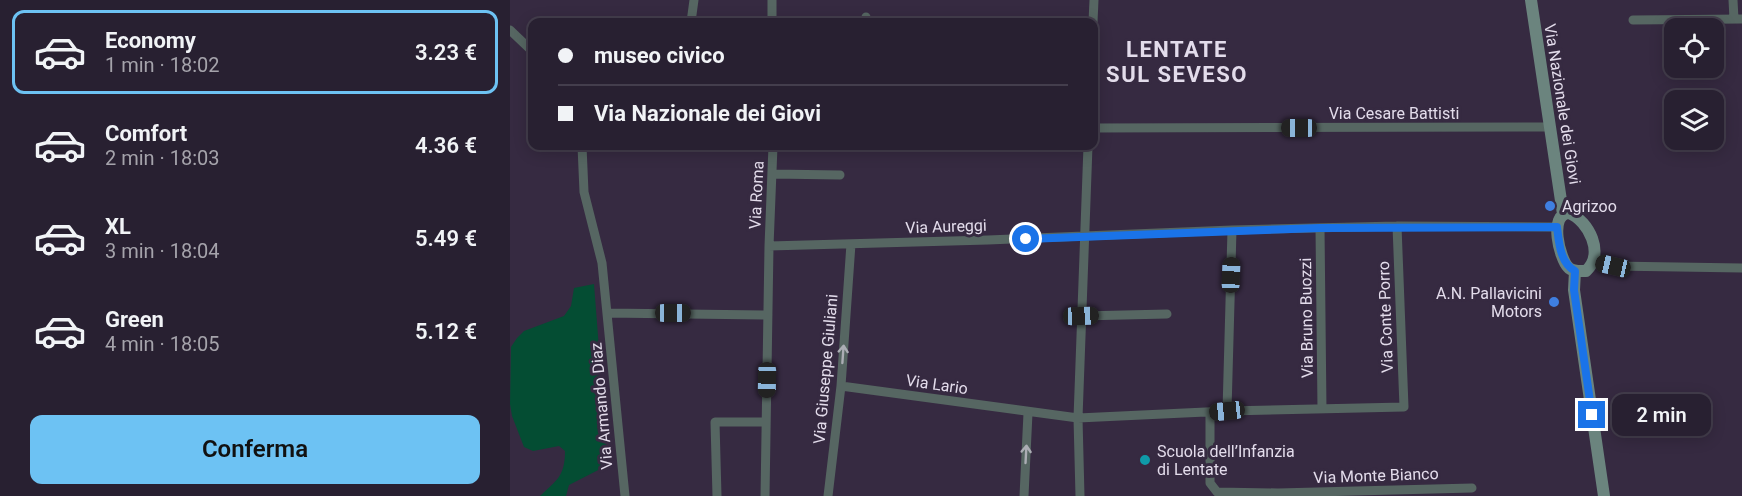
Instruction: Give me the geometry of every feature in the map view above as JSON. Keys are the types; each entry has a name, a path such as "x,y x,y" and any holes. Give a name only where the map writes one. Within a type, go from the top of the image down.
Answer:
{"main road":[{"name":"Via Nazionale dei Giovi","path":"1531,0 1563,214"},
{"path":"1563,214 1574,215 1590,231 1593,242 1593,262 1586,271 1575,271 1567,267 1557,227 1558,218 1563,214"},
{"path":"1575,271 1574,290 1604,496"}],"street":[{"path":"692,18 694,0"},
{"path":"772,0 772,18"},
{"path":"1093,18 1094,0"},
{"path":"1633,20 1738,19 1733,0"},
{"path":"510,30 528,47"},
{"name":"Via Cesare Battisti","path":"1098,129 1550,127"},
{"name":"Via Armando Diaz","path":"582,150 584,192 602,263 625,496"},
{"name":"Via Roma","path":"765,496 773,150"},
{"path":"1080,496 1078,418 1088,150"},
{"path":"773,174 840,175"},
{"name":"Via Aureggi","path":"769,246 1397,226 1557,227"},
{"name":"Via Conte Porro","path":"1397,226 1404,407"},
{"name":"Via Bruno Buozzi","path":"1320,228 1323,409"},
{"path":"1227,411 1232,230"},
{"name":"Via Giuseppe Giuliani","path":"828,496 841,386 850,244"},
{"path":"1593,262 1613,266 1742,268"},
{"path":"607,313 768,315"},
{"path":"1081,316 1167,314"},
{"name":"Via Lario","path":"841,386 1078,418 1227,411 1404,407"},
{"path":"1024,496 1028,412"},
{"name":"Via Monte Bianco","path":"1210,413 1210,483 1217,492 1278,495 1472,488"},
{"path":"717,496 715,422 766,422"}],"green space":[{"path":"594,284 608,465 569,485 566,496 540,496 562,472 565,451 559,446 533,451 524,447 512,416 510,404 511,347 524,331 564,316 571,306 574,288"}],"place":[{"name":"Agrizoo","path":"1550,206"},
{"name":"A.N. Pallavicini Motors","path":"1554,302"},
{"name":"Scuola dell’Infanzia di Lentate","path":"1145,460"}],"district":[{"name":"LENTATE SUL SEVESO","path":"1177,62"}],"route":[{"path":"1026,239 1397,226 1557,227 1567,267 1575,271 1574,290 1592,415"}]}
